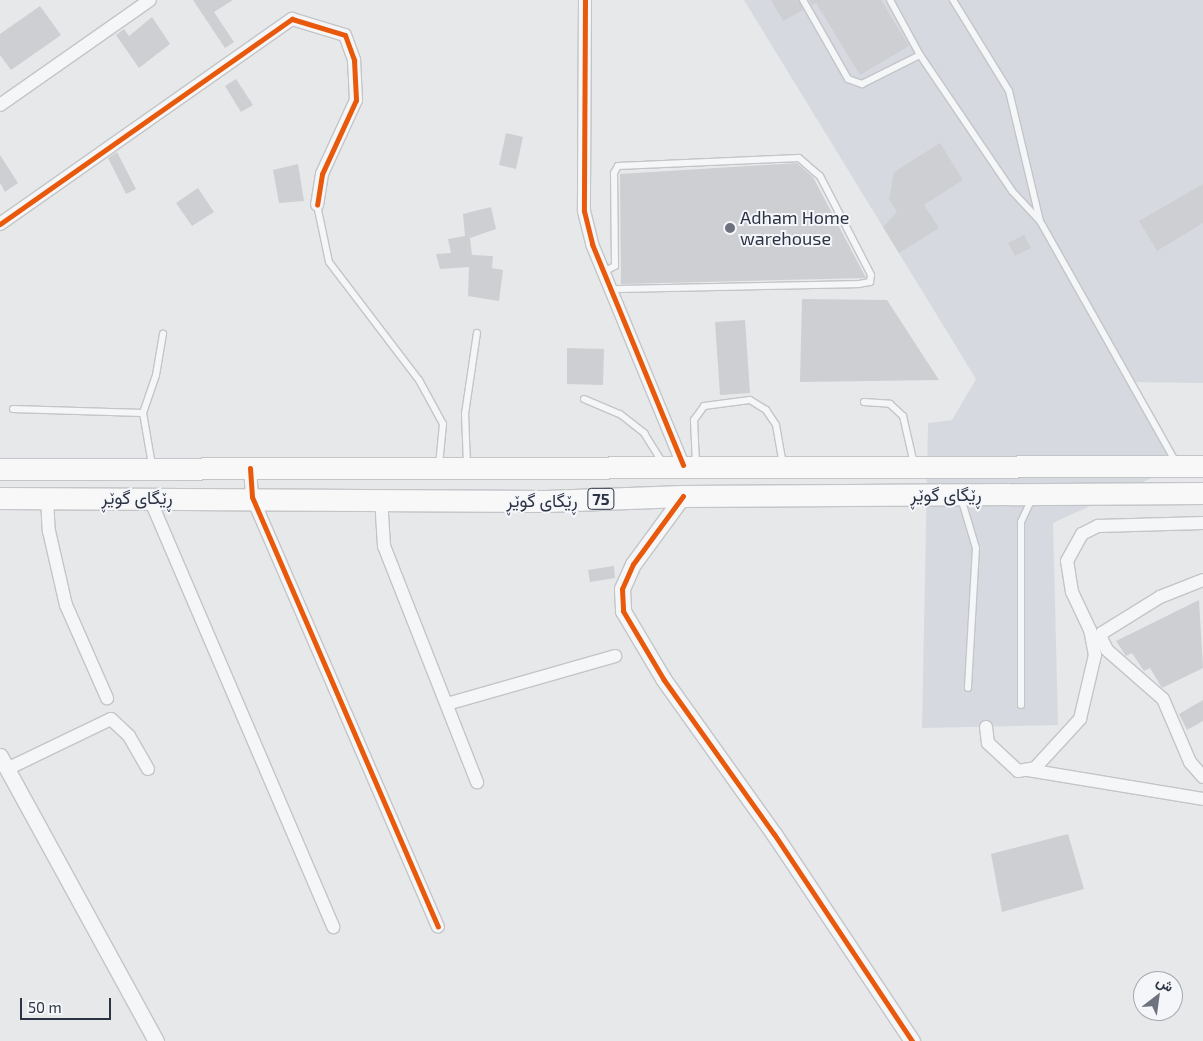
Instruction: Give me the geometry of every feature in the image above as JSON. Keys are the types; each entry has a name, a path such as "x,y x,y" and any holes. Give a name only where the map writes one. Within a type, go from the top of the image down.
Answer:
{"highway":[{"name":"ڕێگای گوێڕ","path":"0,469 681,465 1203,466"},
{"name":"ڕێگای گوێڕ","path":"0,498 252,497 546,501 683,496 1203,493"}],"street":[{"path":"0,105 150,0"},
{"path":"585,0 582,189 592,244 681,465"},
{"path":"0,224 292,19 345,35 354,60 356,100 322,174 317,205"},
{"path":"250,468 252,497 438,926"},
{"path":"683,496 633,564 622,589 624,612 664,680 780,842 912,1041"},
{"path":"149,497 333,926"},
{"path":"47,498 49,531 66,605 107,698"},
{"path":"381,498 384,546 478,782"},
{"path":"986,727 988,743 1018,771 1035,768 1053,751 1080,719 1087,700 1095,655 1068,576 1067,562 1076,541 1098,526 1203,523"},
{"path":"1201,774 1163,699 1107,650 1100,638 1102,633 1160,597 1203,580"},
{"path":"446,704 615,656"},
{"path":"148,769 129,736 111,719 4,763 156,1041"},
{"path":"1023,770 1203,799"}],"lane":[{"path":"803,0 848,79 862,84 920,55"},
{"path":"890,0 920,55 1012,191 1040,221 1178,466"},
{"path":"954,0 1009,91 1040,221"},
{"path":"603,272 615,266 614,173 618,166 799,158 820,176 871,275 870,282 859,284 610,289"},
{"path":"317,205 329,262 419,380 443,424 439,467"},
{"path":"468,466 465,414 477,333"},
{"path":"153,468 143,413 156,375 163,334"},
{"path":"584,398 620,414 644,433 658,449 681,465 694,420 704,406 750,400 766,410 776,425 783,465"},
{"path":"864,402 890,404 903,416 914,465"},
{"path":"13,409 143,413"},
{"path":"959,494 969,514 976,548 968,688"},
{"path":"1021,705 1021,522 1035,494"}],"shaded area":[{"path":"744,0 1203,0 1203,383 1130,382 1178,466 1053,523 1058,725 922,728 928,423 952,420 976,379"}],"building":[{"path":"193,0 233,0 214,12 234,42 225,48"},
{"path":"771,0 798,0 803,10 783,21"},
{"path":"809,0 881,0 909,46 860,75 816,3 812,5"},
{"path":"40,6 61,35 11,70 0,55 0,34"},
{"path":"152,17 170,44 139,68 116,35 124,29 129,36"},
{"path":"236,79 253,105 241,112 225,86"},
{"path":"506,133 523,137 516,169 499,165"},
{"path":"940,143 963,180 924,205 939,228 899,253 883,227 897,212 889,199 894,172"},
{"path":"117,152 136,189 126,194 108,158"},
{"path":"0,155 18,183 5,192 0,183"},
{"name":"Adham Home warehouse","path":"797,163 813,177 866,278 621,284 620,174"},
{"path":"298,164 304,201 279,203 273,170"},
{"path":"1203,184 1203,223 1157,251 1139,221"},
{"path":"198,188 214,212 192,226 176,203"},
{"path":"491,207 496,229 470,238 472,255 493,256 492,268 503,270 499,301 468,296 469,267 440,269 436,254 451,253 448,239 465,236 463,214"},
{"path":"1024,235 1031,248 1015,256 1008,243"},
{"path":"802,299 887,300 939,380 800,382"},
{"path":"745,320 750,393 720,395 715,322"},
{"path":"567,348 604,349 603,385 567,384"},
{"path":"614,566 615,578 590,582 588,570"},
{"path":"1199,600 1203,668 1162,688 1150,668 1144,671 1132,653 1126,656 1116,641"},
{"path":"1203,700 1203,721 1187,730 1179,714"},
{"path":"1068,834 1084,889 1002,912 991,854"}],"cycle path":[{"path":"585,0 584,211 592,244 683,465"},
{"path":"0,224 292,19 345,35 354,60 356,100 322,174 317,205"},
{"path":"250,468 252,497 438,926"},
{"path":"683,496 633,564 622,589 623,611 664,680 774,834 912,1041"}],"place":[{"name":"Adham Home warehouse","path":"730,228"}]}
